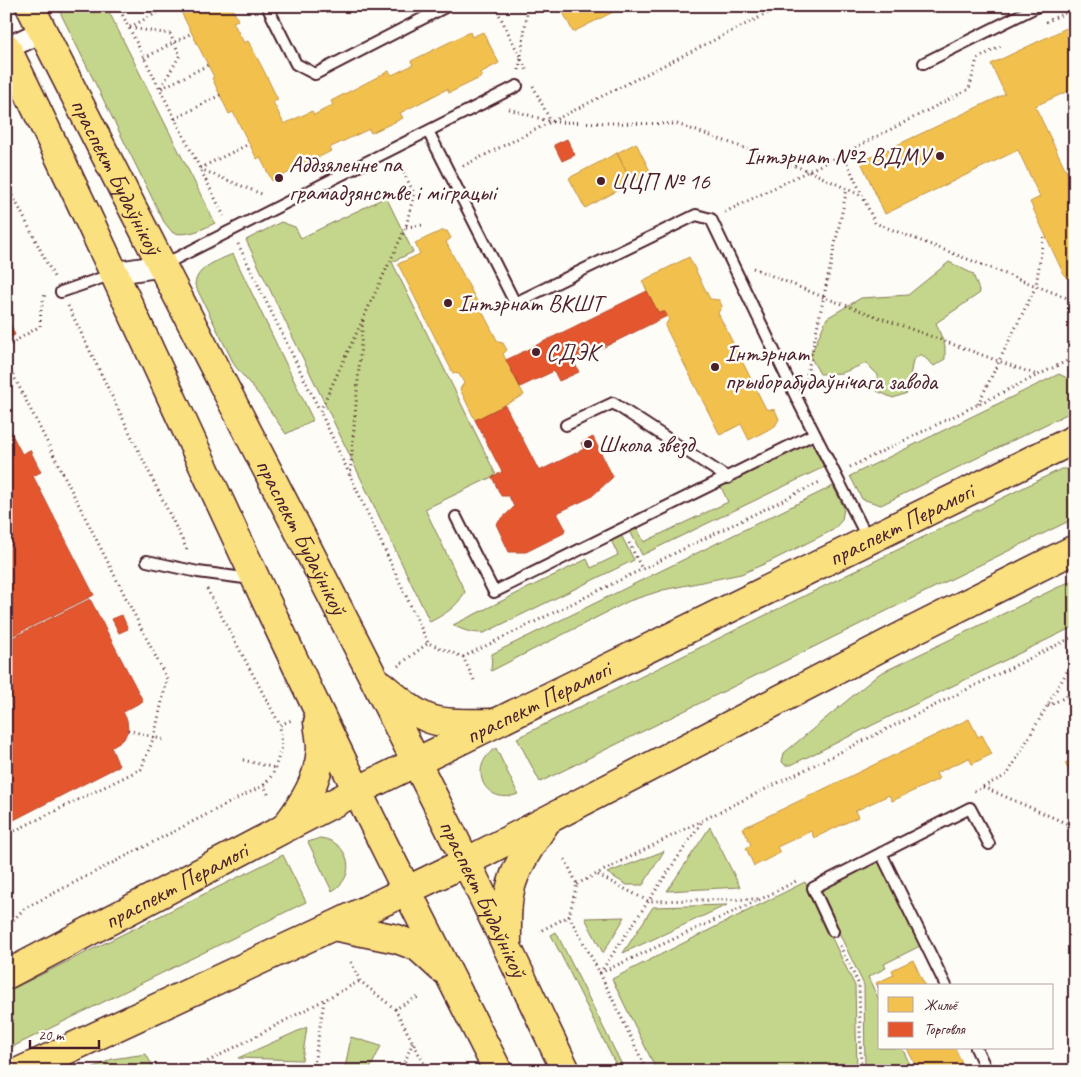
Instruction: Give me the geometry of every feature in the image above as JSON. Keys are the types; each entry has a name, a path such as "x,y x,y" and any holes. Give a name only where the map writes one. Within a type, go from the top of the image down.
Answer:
{"main road":[{"name":"праспект Будаўнікоў","path":"30,6 161,266 374,678 466,862 566,1071"},
{"name":"праспект Будаўнікоў","path":"6,48 70,175 257,580 305,713 358,792 498,1071"},
{"name":"праспект Перамогі","path":"6,975 285,828 1075,439"},
{"path":"1046,453 1058,451 1075,453"},
{"path":"21,1071 466,862 914,630 1075,549"},
{"path":"374,678 408,707 430,719 496,723"},
{"path":"285,828 305,801 316,778 321,748 305,713"},
{"path":"507,949 508,908 512,881 524,856 546,821"},
{"path":"333,926 383,936 418,947 452,979"}],"street":[{"path":"6,48 43,31"},
{"path":"114,273 161,266"}],"lane":[{"path":"267,6 296,64 315,74 447,6"},
{"path":"924,63 1038,6"},
{"path":"161,266 517,86"},
{"path":"428,131 515,303 696,215 711,219 814,434 868,540"},
{"path":"61,292 114,273"},
{"path":"566,425 613,403 728,478"},
{"path":"456,517 494,592 814,434"},
{"path":"147,561 198,572 257,580"},
{"path":"833,931 813,888 970,808 988,844"},
{"path":"881,853 945,984"},
{"path":"977,1050 987,1071"}],"path":[{"path":"118,6 232,230 428,643 463,657 474,680"},
{"path":"130,28 170,6"},
{"path":"495,6 551,122"},
{"path":"517,86 528,6"},
{"path":"449,173 782,6"},
{"path":"1041,25 1075,8"},
{"path":"130,28 170,34 174,42 180,55 160,89"},
{"path":"144,58 192,33"},
{"path":"711,219 969,89 977,59 1008,42"},
{"path":"160,89 208,65"},
{"path":"175,119 220,95"},
{"path":"486,102 551,122 677,124 809,171 862,196"},
{"path":"200,168 249,144"},
{"path":"320,412 406,227 414,193 392,150"},
{"path":"843,154 875,223 1075,301"},
{"path":"200,168 285,203"},
{"path":"6,182 56,282"},
{"path":"800,405 847,188"},
{"path":"406,227 423,225"},
{"path":"977,405 1036,286 1044,233"},
{"path":"730,259 823,297 1038,375"},
{"path":"50,282 54,276"},
{"path":"6,347 40,326 41,309 46,289"},
{"path":"6,927 25,908 264,785 273,774 282,747 280,725 198,572 68,306"},
{"path":"350,477 363,318"},
{"path":"463,657 1075,357"},
{"path":"6,361 167,678 154,737 141,769 6,835"},
{"path":"630,546 642,569"},
{"path":"577,884 1075,636"},
{"path":"398,666 428,643"},
{"path":"1007,774 1075,658"},
{"path":"1047,706 1075,692"},
{"path":"280,725 305,713"},
{"path":"128,730 164,740"},
{"path":"243,760 275,768"},
{"path":"264,785 268,794"},
{"path":"982,787 1075,827"},
{"path":"600,973 703,820"},
{"path":"565,859 577,884 569,916 600,973 647,1071"},
{"path":"597,874 648,900 761,899"},
{"path":"542,930 569,916"},
{"path":"833,931 859,985 861,1071"},
{"path":"351,962 360,981 395,1009 428,1071"},
{"path":"190,1071 360,981"},
{"path":"395,1009 418,997"},
{"path":"313,1070 324,1000"},
{"path":"401,1071 413,1042"},
{"path":"205,1071 256,1066 322,1071"}],"green space":[{"path":"57,6 106,6 215,223 195,232 179,234 173,233 164,222"},
{"path":"386,197 413,252 392,262 496,475 425,509 465,592 450,610 430,622 246,240 281,222 295,227 301,238"},
{"path":"233,254 313,420 286,434 260,396 235,366 195,285 199,273 209,265"},
{"path":"949,262 973,274 980,293 936,323 945,346 945,359 934,366 921,354 913,360 907,393 893,398 877,391 878,375 866,363 842,373 820,374 810,356 827,318 861,298 908,295"},
{"path":"1059,374 1075,382 1075,410 881,505 862,499 850,476"},
{"path":"807,444 813,446 824,467 642,555 630,531 637,528 644,542 728,502 720,485 799,446"},
{"path":"1061,469 1075,469 1075,518 540,782 517,738"},
{"path":"833,486 844,508 842,520 833,530 741,574 663,590 629,601 491,671 492,654"},
{"path":"621,535 634,560 484,633 468,631 453,625 587,559 591,568 618,555 611,540"},
{"path":"1075,579 1075,626 791,765 785,765 782,762 784,753 879,674"},
{"path":"496,748 518,794 506,797 496,795 483,783 482,765 487,756"},
{"path":"710,827 740,887 667,891"},
{"path":"320,838 338,845 344,852 347,860 346,877 332,891 308,842"},
{"path":"664,851 643,885 627,885 607,873"},
{"path":"283,855 306,902 6,1050 6,992"},
{"path":"877,859 920,946 884,964 886,968 868,977 878,998 878,1050 903,1050 913,1071 865,1071 864,985 818,889"},
{"path":"805,882 855,986 857,1071 660,1071 656,1069 612,979"},
{"path":"727,905 623,953 653,907"},
{"path":"625,917 603,953 585,918"},
{"path":"556,932 625,1071 619,1071 551,935"},
{"path":"307,1027 302,1060 238,1058"},
{"path":"351,1037 381,1046 369,1071 356,1071 345,1068"},
{"path":"146,1054 155,1071 87,1071 112,1059"}],"building: Жильё":[{"path":"178,6 231,6 238,20 233,22 244,43 248,41 263,69 278,100 273,102 284,124 312,111 314,115 333,105 331,101 389,71 392,75 413,65 411,61 470,32 472,37 483,32 499,63 480,73 482,77 449,93 447,89 400,113 403,118 371,133 369,129 329,148 331,151 272,181 260,157 257,159 233,112 229,114 212,78 214,77"},
{"path":"565,6 625,6 573,32 563,12 567,10"},
{"name":"Інтэрнат №2 ВДМУ","path":"1075,24 1075,88 1035,106 1075,189 1075,283 1064,275 1030,202 1040,197 1018,150 885,214 861,162 1005,94 991,64"},
{"path":"636,143 651,173 632,183 617,153"},
{"name":"ЦЦП № 16","path":"617,153 632,183 585,208 569,178"},
{"name":"Інтэрнат ВКШТ","path":"441,231 447,231 451,238 446,242 498,342 503,343 507,350 503,354 524,395 475,420 460,389 464,383 459,374 453,373 398,264 420,254 415,243"},
{"name":"Інтэрнат прыборабудаўнічага завода","path":"689,257 710,299 719,300 722,306 718,313 766,409 775,410 779,419 775,426 749,440 741,424 720,435 665,326 669,319 665,312 658,312 642,281"},
{"path":"969,719 978,737 982,735 992,754 972,764 969,758 936,773 939,779 892,801 889,795 855,811 858,817 814,838 811,831 777,847 780,853 754,866 746,848 751,845 743,828"},
{"path":"1075,759 1075,783 1065,763"},
{"path":"913,960 924,984 878,984 878,987 876,983 894,975 892,970"},
{"path":"908,1050 956,1050 964,1067 958,1071 918,1071"}],"building: Торговля":[{"path":"567,139 575,155 562,161 554,145"},
{"path":"647,291 658,312 665,312 667,316 574,362 579,372 559,381 554,371 520,387 506,360"},
{"path":"9,321 15,335 6,339 6,322"},
{"path":"505,405 539,471 584,449 581,443 593,437 613,477 591,497 557,513 565,528 564,533 526,552 509,552 496,524 514,507 509,496 501,496 492,477 502,472 475,420"},
{"path":"6,423 22,454 30,450 41,472 33,476 94,595 6,639"},
{"path":"90,599 143,701 123,712 127,720 128,730 124,739 111,747 119,766 6,824 6,641"},
{"path":"122,615 128,629 119,633 112,619"}],"place":[{"name":"Інтэрнат №2 ВДМУ","path":"940,156"},
{"name":"Аддзяленне па грамадзянстве і міграцыі","path":"279,178"},
{"name":"ЦЦП № 16","path":"601,181"},
{"name":"Інтэрнат ВКШТ","path":"448,303"},
{"name":"СДЭК","path":"536,352"},
{"name":"Інтэрнат прыборабудаўнічага завода","path":"715,367"},
{"name":"Школа звезд","path":"588,444"}]}
